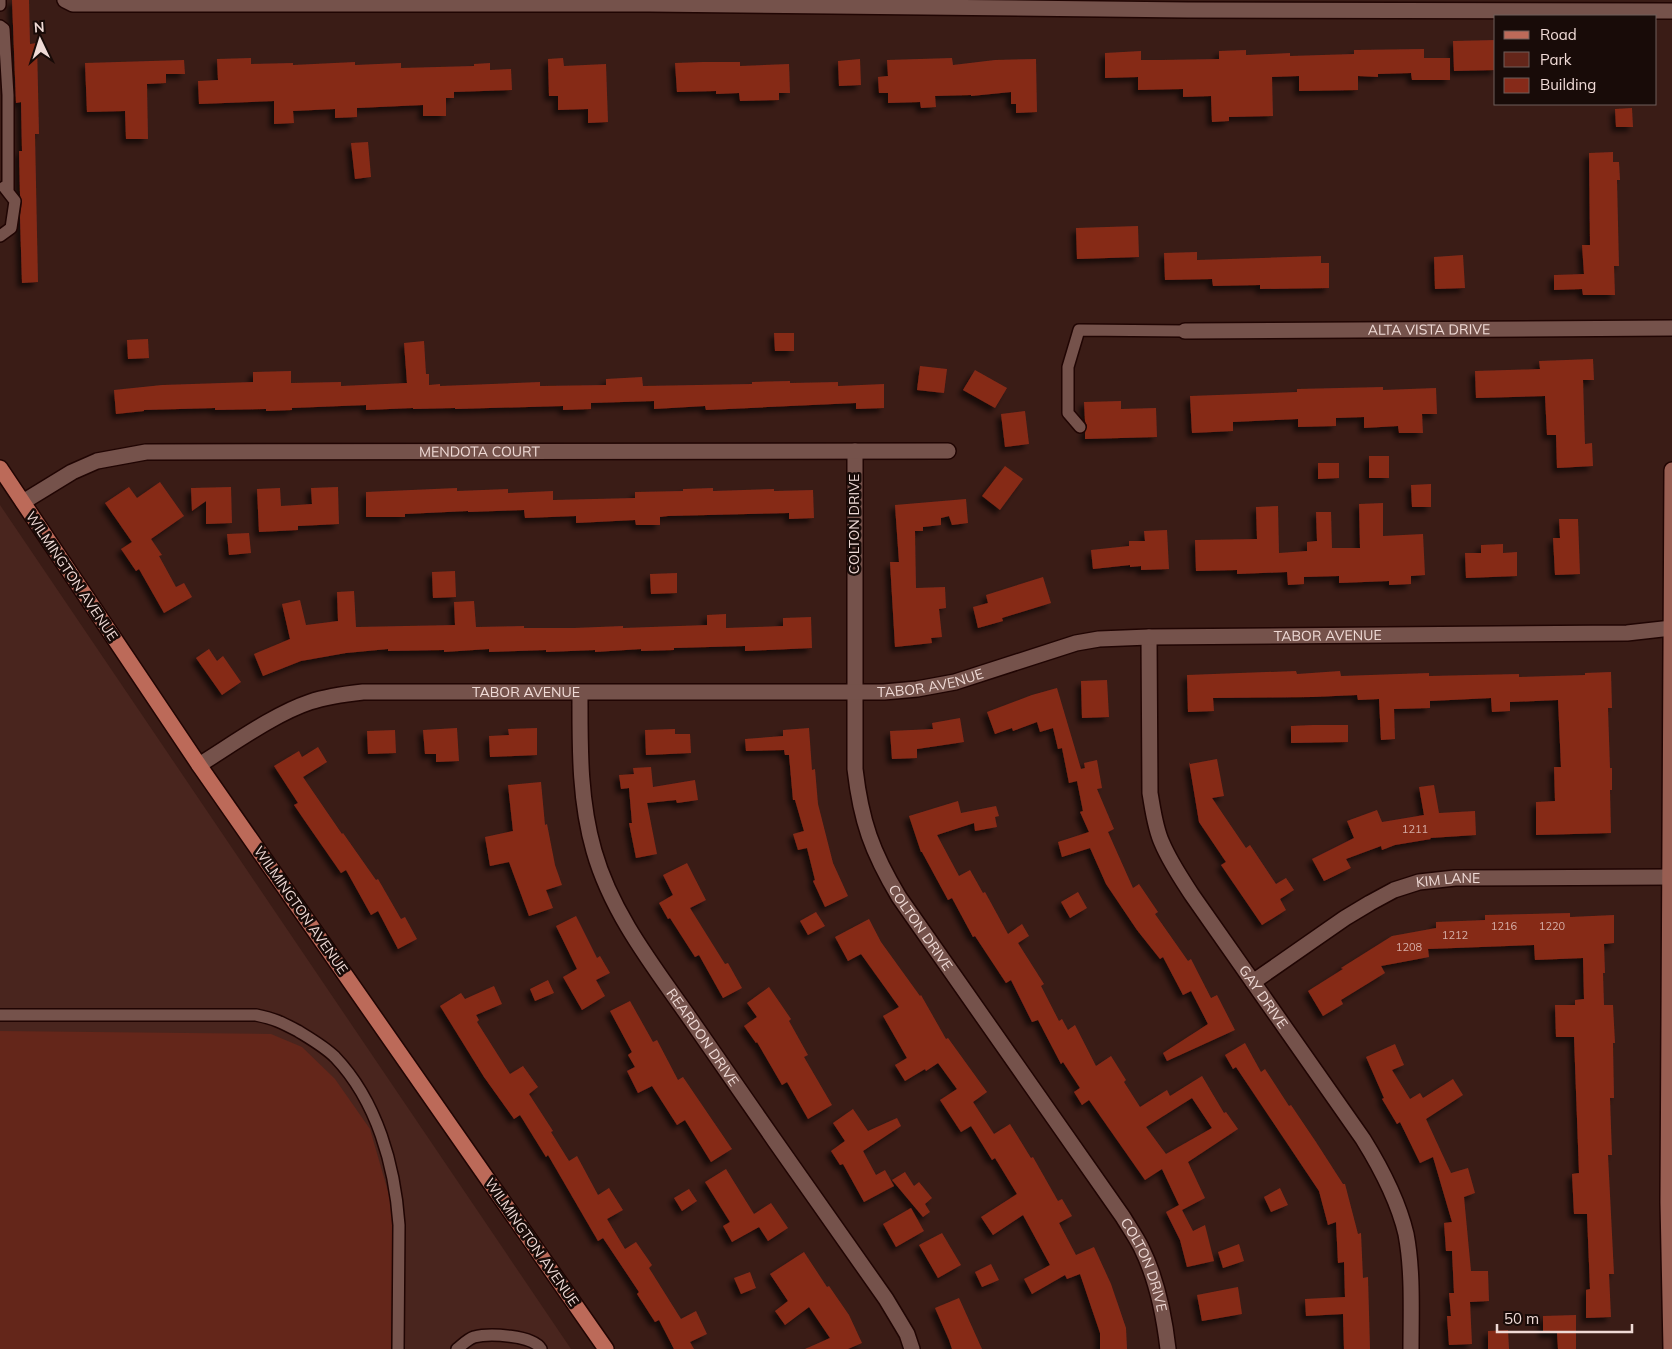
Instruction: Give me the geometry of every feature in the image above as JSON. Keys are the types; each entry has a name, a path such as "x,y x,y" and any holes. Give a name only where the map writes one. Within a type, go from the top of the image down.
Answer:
{"main road":[{"name":"WILMINGTON AVENUE","path":"0,468 199,765 606,1349"},
{"path":"1671,1349 1670,877 1672,470"}],"street":[{"path":"69,2 650,2 1188,5 1672,11"},
{"name":"ALTA VISTA DRIVE","path":"1185,331 1672,328"},
{"name":"COLTON DRIVE","path":"855,451 855,769 858,798 864,824 873,849 899,897 1123,1217 1141,1247 1161,1304 1168,1349"},
{"name":"MENDOTA COURT","path":"22,502 72,472 97,461 146,452 948,451"},
{"name":"TABOR AVENUE","path":"199,765 284,713 310,702 336,695 363,692 884,692 917,690 954,682 1076,643 1099,639 1149,636 1627,633 1672,628"},
{"name":"GAY DRIVE","path":"1149,636 1150,793 1162,842 1192,895 1380,1166 1406,1233 1411,1277 1411,1349"},
{"name":"REARDON DRIVE","path":"580,693 580,758 586,820 594,852 614,902 652,966 886,1299 907,1334 912,1349"},
{"name":"KIM LANE","path":"1253,982 1370,902 1394,890 1419,882 1455,878 1670,877"}],"lane":[{"path":"0,0 0,5"},
{"path":"0,26 4,29 8,95 8,191"},
{"path":"0,180 15,201 11,228 0,236"},
{"path":"1080,427 1068,413 1068,367 1080,330 1185,331"},
{"path":"0,1015 256,1015 276,1019 312,1039 334,1056 364,1097 378,1126 391,1169 399,1225 398,1349"},
{"path":"457,1349 472,1338 483,1335 527,1339 539,1344 542,1349"}],"shaded area":[{"path":"0,505 571,1349 0,1349"}],"green space":[{"path":"0,1031 271,1034 302,1047 335,1079 370,1129 393,1209 391,1349 0,1349"}],"building":[{"path":"12,0 29,0 30,44 37,43 39,134 35,134 38,282 22,283 20,217 22,202 20,195 19,151 22,151 21,102 16,103"},
{"path":"1494,40 1494,70 1454,71 1453,41"},
{"path":"1424,49 1424,58 1450,58 1450,80 1412,80 1411,73 1378,74 1378,77 1358,76 1358,90 1299,91 1299,76 1272,77 1273,116 1229,117 1229,121 1212,122 1211,96 1183,97 1183,89 1138,90 1138,77 1105,78 1105,53 1141,51 1141,60 1160,60 1219,59 1219,51 1246,50 1246,55 1290,53 1290,56 1354,54 1354,50"},
{"path":"251,58 251,64 293,63 293,65 355,62 355,65 401,63 401,68 474,66 474,64 490,63 490,70 511,69 512,90 454,92 454,98 446,98 446,116 423,116 423,105 357,108 357,117 335,118 335,109 293,111 294,123 274,124 274,101 199,104 198,81 218,80 217,59"},
{"path":"563,58 564,66 606,64 608,122 588,123 588,109 558,110 558,96 549,96 548,59"},
{"path":"952,58 953,65 995,60 1036,59 1037,112 1016,113 1016,104 1011,104 1011,92 971,96 935,96 936,107 921,108 920,102 888,103 888,93 879,93 878,77 888,76 887,60"},
{"path":"860,59 861,85 839,86 838,61"},
{"path":"184,60 185,74 166,74 166,83 147,84 148,139 126,139 125,111 87,112 85,63"},
{"path":"740,62 740,66 789,64 790,93 779,93 779,100 740,101 739,93 716,94 716,91 677,92 675,63"},
{"path":"1632,108 1633,127 1616,127 1615,109"},
{"path":"368,142 371,177 355,179 351,143"},
{"path":"1613,152 1613,162 1619,162 1620,180 1617,180 1619,266 1614,266 1615,295 1583,295 1582,289 1554,290 1554,275 1584,274 1582,245 1590,245 1589,153"},
{"path":"1138,226 1139,257 1077,259 1076,228"},
{"path":"1197,252 1197,260 1321,256 1321,263 1329,263 1329,288 1260,289 1260,285 1213,286 1212,279 1165,280 1164,253"},
{"path":"1463,255 1465,288 1435,289 1434,257"},
{"path":"774,333 794,333 794,351 775,351"},
{"path":"148,339 149,358 128,359 127,340"},
{"path":"424,341 426,374 429,374 429,385 540,382 540,386 606,385 606,379 642,377 643,386 752,384 752,382 790,381 790,383 838,382 838,386 884,384 884,408 856,409 856,403 706,410 705,406 654,409 654,401 591,403 591,409 563,410 563,406 366,410 366,405 266,411 266,409 215,410 215,408 144,410 116,414 114,390 162,385 253,382 253,372 291,371 291,383 341,382 341,386 407,383 404,343"},
{"path":"1593,359 1594,380 1583,380 1585,444 1592,443 1593,466 1557,468 1556,435 1547,435 1545,396 1476,398 1475,371 1540,369 1539,361"},
{"path":"920,366 947,369 944,393 917,390"},
{"path":"975,370 1007,388 995,408 963,390"},
{"path":"1383,387 1383,390 1436,388 1437,414 1422,414 1423,433 1399,433 1398,426 1364,428 1364,417 1336,418 1336,426 1298,427 1298,419 1233,422 1233,431 1192,433 1190,396 1297,392 1297,389"},
{"path":"1121,401 1121,409 1156,408 1157,437 1085,439 1087,426 1084,402"},
{"path":"1025,411 1029,444 1005,447 1001,414"},
{"path":"1369,456 1389,456 1389,478 1369,478"},
{"path":"1318,463 1339,463 1339,478 1318,479"},
{"path":"1005,466 1023,479 1000,510 982,496"},
{"path":"160,482 184,516 151,539 162,555 159,556 176,587 184,583 192,597 164,613 139,569 136,571 121,549 132,542 105,503 129,487 137,498"},
{"path":"1431,484 1431,507 1412,507 1411,485"},
{"path":"231,487 232,523 206,524 206,501 192,511 191,488"},
{"path":"338,487 339,524 298,526 298,530 259,532 257,489 280,488 281,506 312,504 311,488"},
{"path":"457,488 457,491 508,489 508,493 553,491 553,500 635,498 635,492 683,491 683,489 713,488 713,491 813,490 814,518 789,519 789,513 668,516 660,517 660,525 636,525 635,520 576,523 576,516 525,518 524,510 405,514 405,517 366,517 366,492"},
{"path":"966,499 968,523 952,525 949,516 941,518 941,525 923,527 923,531 915,531 916,588 945,587 946,608 939,609 942,637 931,638 932,643 895,647 890,562 899,562 895,505"},
{"path":"1383,503 1383,536 1423,534 1425,575 1411,576 1411,584 1389,585 1389,581 1339,583 1339,576 1304,577 1304,584 1288,585 1287,572 1237,574 1237,570 1196,571 1195,540 1257,539 1256,507 1278,506 1279,553 1307,551 1307,542 1317,541 1316,512 1331,512 1332,548 1360,548 1359,504"},
{"path":"1559,519 1578,519 1580,574 1555,575 1553,538 1560,538"},
{"path":"1167,530 1169,569 1141,570 1141,566 1130,567 1130,565 1093,569 1091,550 1129,546 1129,541 1145,541 1144,531"},
{"path":"249,533 251,553 229,555 227,534"},
{"path":"1503,544 1503,553 1517,552 1517,576 1466,578 1465,553 1481,553 1481,545"},
{"path":"455,571 456,597 433,598 432,572"},
{"path":"677,573 677,593 651,594 650,574"},
{"path":"1043,577 1051,603 1002,618 1003,621 978,628 973,607 988,603 986,595"},
{"path":"354,591 356,627 455,625 454,602 474,601 476,627 574,628 623,626 623,628 707,625 707,615 726,614 726,628 783,626 783,618 811,617 812,648 745,651 745,646 595,652 595,650 546,652 546,650 489,652 489,649 444,652 444,650 388,651 388,649 346,653 301,661 263,676 254,654 290,639 282,604 300,600 306,625 338,621 337,592"},
{"path":"209,649 217,661 223,656 241,682 222,695 196,658"},
{"path":"1296,671 1297,674 1340,671 1341,676 1429,673 1429,676 1519,674 1519,677 1585,675 1585,673 1611,672 1612,708 1608,708 1610,768 1612,768 1612,790 1610,790 1611,833 1536,835 1536,802 1555,801 1554,767 1561,767 1558,700 1510,702 1510,711 1492,712 1491,698 1430,701 1430,708 1394,709 1395,739 1381,740 1379,699 1358,700 1357,695 1213,698 1214,711 1188,712 1187,675"},
{"path":"1107,680 1109,717 1082,718 1081,681"},
{"path":"1057,688 1081,769 1085,768 1084,763 1097,760 1102,788 1097,789 1114,829 1108,832 1133,888 1139,884 1158,912 1155,914 1188,961 1191,959 1211,998 1217,995 1235,1030 1167,1061 1163,1053 1208,1024 1191,991 1183,995 1163,957 1160,959 1137,930 1106,884 1090,848 1062,857 1058,842 1089,832 1080,812 1083,811 1077,781 1069,783 1062,748 1058,749 1053,728 1040,732 1037,722 1013,731 1012,728 995,734 987,712"},
{"path":"960,718 964,742 917,749 917,758 892,759 890,731 933,729 932,723"},
{"path":"1348,725 1348,742 1291,743 1291,726"},
{"path":"457,728 459,761 436,762 436,754 425,754 423,730"},
{"path":"537,728 537,755 490,757 489,736 509,735 508,729"},
{"path":"809,728 812,770 815,769 818,804 833,863 848,896 825,907 813,881 815,880 807,848 798,850 793,834 804,831 795,800 793,800 789,755 785,755 784,750 746,751 745,739 783,736 783,730"},
{"path":"675,729 675,734 690,734 691,753 646,755 645,730"},
{"path":"395,730 396,753 368,754 367,731"},
{"path":"318,747 327,762 303,777 342,834 376,880 378,879 401,919 405,917 417,939 398,949 378,911 371,915 346,870 341,873 294,805 298,803 274,766 299,751 302,757"},
{"path":"1217,759 1224,796 1212,798 1246,848 1250,845 1276,884 1286,878 1294,890 1280,899 1286,910 1262,925 1221,865 1226,862 1199,822 1189,762 1190,764"},
{"path":"651,767 653,787 695,780 698,800 677,803 676,800 647,803 657,854 636,858 629,823 632,823 629,788 621,789 619,775 634,774 633,768"},
{"path":"541,782 545,825 547,824 555,865 562,885 546,890 553,908 529,916 509,862 490,866 485,837 513,831 508,785"},
{"path":"1434,785 1439,813 1475,811 1476,835 1430,838 1395,845 1382,850 1381,846 1346,859 1351,868 1324,881 1312,859 1354,838 1347,821 1377,810 1382,822 1424,815 1419,787"},
{"path":"958,801 961,813 996,806 999,816 995,817 997,827 975,831 974,823 937,835 959,876 970,870 983,893 985,892 1008,934 1022,924 1029,936 1018,943 1044,984 1041,986 1059,1021 1062,1019 1068,1030 1075,1025 1096,1066 1111,1056 1126,1080 1124,1082 1140,1107 1167,1090 1170,1096 1202,1076 1224,1113 1226,1112 1238,1129 1188,1162 1205,1198 1182,1210 1193,1231 1205,1225 1214,1261 1187,1267 1180,1240 1166,1212 1179,1205 1162,1169 1145,1180 1089,1100 1082,1105 1074,1092 1080,1088 1063,1062 1061,1064 1038,1020 1032,1022 1011,980 1006,983 975,936 973,937 952,898 948,900 921,852 909,816","holes":["1192,1098 1212,1128 1166,1154 1146,1127"]},
{"path":"687,863 706,900 690,908 725,964 728,963 742,988 723,998 699,955 695,957 659,903 673,895 663,875"},
{"path":"1078,892 1087,908 1070,918 1061,902"},
{"path":"816,912 825,926 808,935 800,921"},
{"path":"1570,913 1570,917 1614,915 1614,943 1604,944 1605,973 1603,973 1604,1005 1613,1005 1615,1043 1613,1043 1614,1098 1610,1098 1612,1155 1608,1155 1614,1274 1609,1274 1611,1317 1586,1318 1586,1290 1590,1289 1587,1214 1574,1214 1572,1174 1579,1173 1574,1037 1556,1037 1555,1005 1575,1005 1575,1000 1584,999 1583,958 1535,960 1534,945 1428,949 1429,957 1381,966 1385,973 1341,1000 1343,1004 1323,1016 1308,991 1392,936 1436,928 1436,922 1485,920 1485,915"},
{"path":"576,916 597,958 600,956 610,973 596,980 605,996 582,1010 563,977 577,969 556,926"},
{"path":"869,919 881,942 921,995 946,1039 948,1038 987,1092 973,1102 994,1134 1010,1124 1031,1158 1033,1157 1058,1201 1062,1199 1072,1216 1059,1223 1076,1255 1094,1247 1111,1284 1126,1328 1127,1349 1100,1349 1100,1333 1080,1274 1067,1279 1065,1275 1032,1294 1024,1279 1050,1265 1023,1215 993,1235 981,1217 1017,1194 995,1158 992,1160 971,1126 961,1132 940,1100 957,1089 938,1063 905,1081 895,1065 907,1058 883,1016 899,1007 861,954 848,961 835,937"},
{"path":"548,980 554,993 535,1001 530,989"},
{"path":"494,986 502,1004 476,1015 479,1020 477,1022 510,1074 523,1066 538,1087 529,1094 553,1131 551,1132 569,1161 577,1156 598,1195 609,1188 623,1210 607,1219 625,1249 636,1242 652,1265 649,1268 681,1319 696,1311 707,1334 690,1342 694,1349 674,1349 659,1320 655,1322 637,1294 639,1292 603,1238 598,1241 548,1155 546,1157 520,1115 514,1119 484,1077 440,1006 461,993 465,999"},
{"path":"769,987 791,1019 789,1021 808,1055 804,1057 832,1105 808,1119 787,1082 782,1085 757,1042 744,1026 757,1017 747,1003"},
{"path":"630,1001 653,1042 657,1040 678,1080 683,1077 732,1149 711,1162 685,1120 677,1125 652,1086 638,1093 627,1071 635,1067 628,1055 632,1052 610,1011"},
{"path":"1245,1043 1261,1072 1265,1069 1343,1184 1345,1184 1358,1234 1361,1233 1363,1278 1368,1277 1370,1349 1344,1349 1343,1314 1306,1316 1305,1299 1345,1297 1344,1262 1338,1263 1336,1222 1328,1225 1319,1191 1236,1067 1233,1069 1225,1055"},
{"path":"1395,1044 1404,1065 1392,1070 1410,1099 1420,1093 1423,1098 1453,1079 1463,1095 1426,1119 1451,1173 1468,1168 1475,1193 1464,1197 1471,1271 1488,1271 1489,1301 1470,1302 1472,1344 1449,1345 1447,1316 1451,1316 1449,1293 1454,1293 1452,1251 1446,1251 1444,1223 1452,1222 1433,1157 1420,1163 1400,1122 1397,1124 1382,1099 1384,1098 1366,1057"},
{"path":"853,1109 868,1131 897,1118 901,1126 863,1151 876,1175 885,1170 894,1186 864,1202 843,1164 840,1165 831,1151 845,1141 833,1123"},
{"path":"726,1169 754,1214 771,1203 788,1228 768,1241 759,1227 732,1242 723,1226 730,1222 705,1182"},
{"path":"905,1172 914,1186 919,1182 932,1198 925,1204 930,1212 923,1217 892,1180"},
{"path":"1280,1188 1288,1205 1271,1212 1264,1197"},
{"path":"689,1189 697,1201 682,1211 674,1198"},
{"path":"911,1208 924,1231 896,1247 883,1224"},
{"path":"942,1233 961,1265 938,1278 919,1245"},
{"path":"1239,1244 1244,1261 1223,1268 1218,1252"},
{"path":"804,1252 827,1287 829,1286 849,1315 862,1343 848,1349 805,1349 830,1338 809,1307 785,1325 775,1311 788,1301 770,1274"},
{"path":"991,1264 999,1280 982,1287 975,1272"},
{"path":"750,1272 756,1288 741,1294 734,1278"},
{"path":"1238,1287 1242,1314 1202,1321 1197,1295"},
{"path":"959,1298 982,1349 952,1349 935,1308"},
{"path":"1576,1315 1576,1349 1558,1349 1557,1333 1543,1333 1543,1316"},
{"path":"1508,1330 1509,1349 1488,1349 1488,1331"}]}
